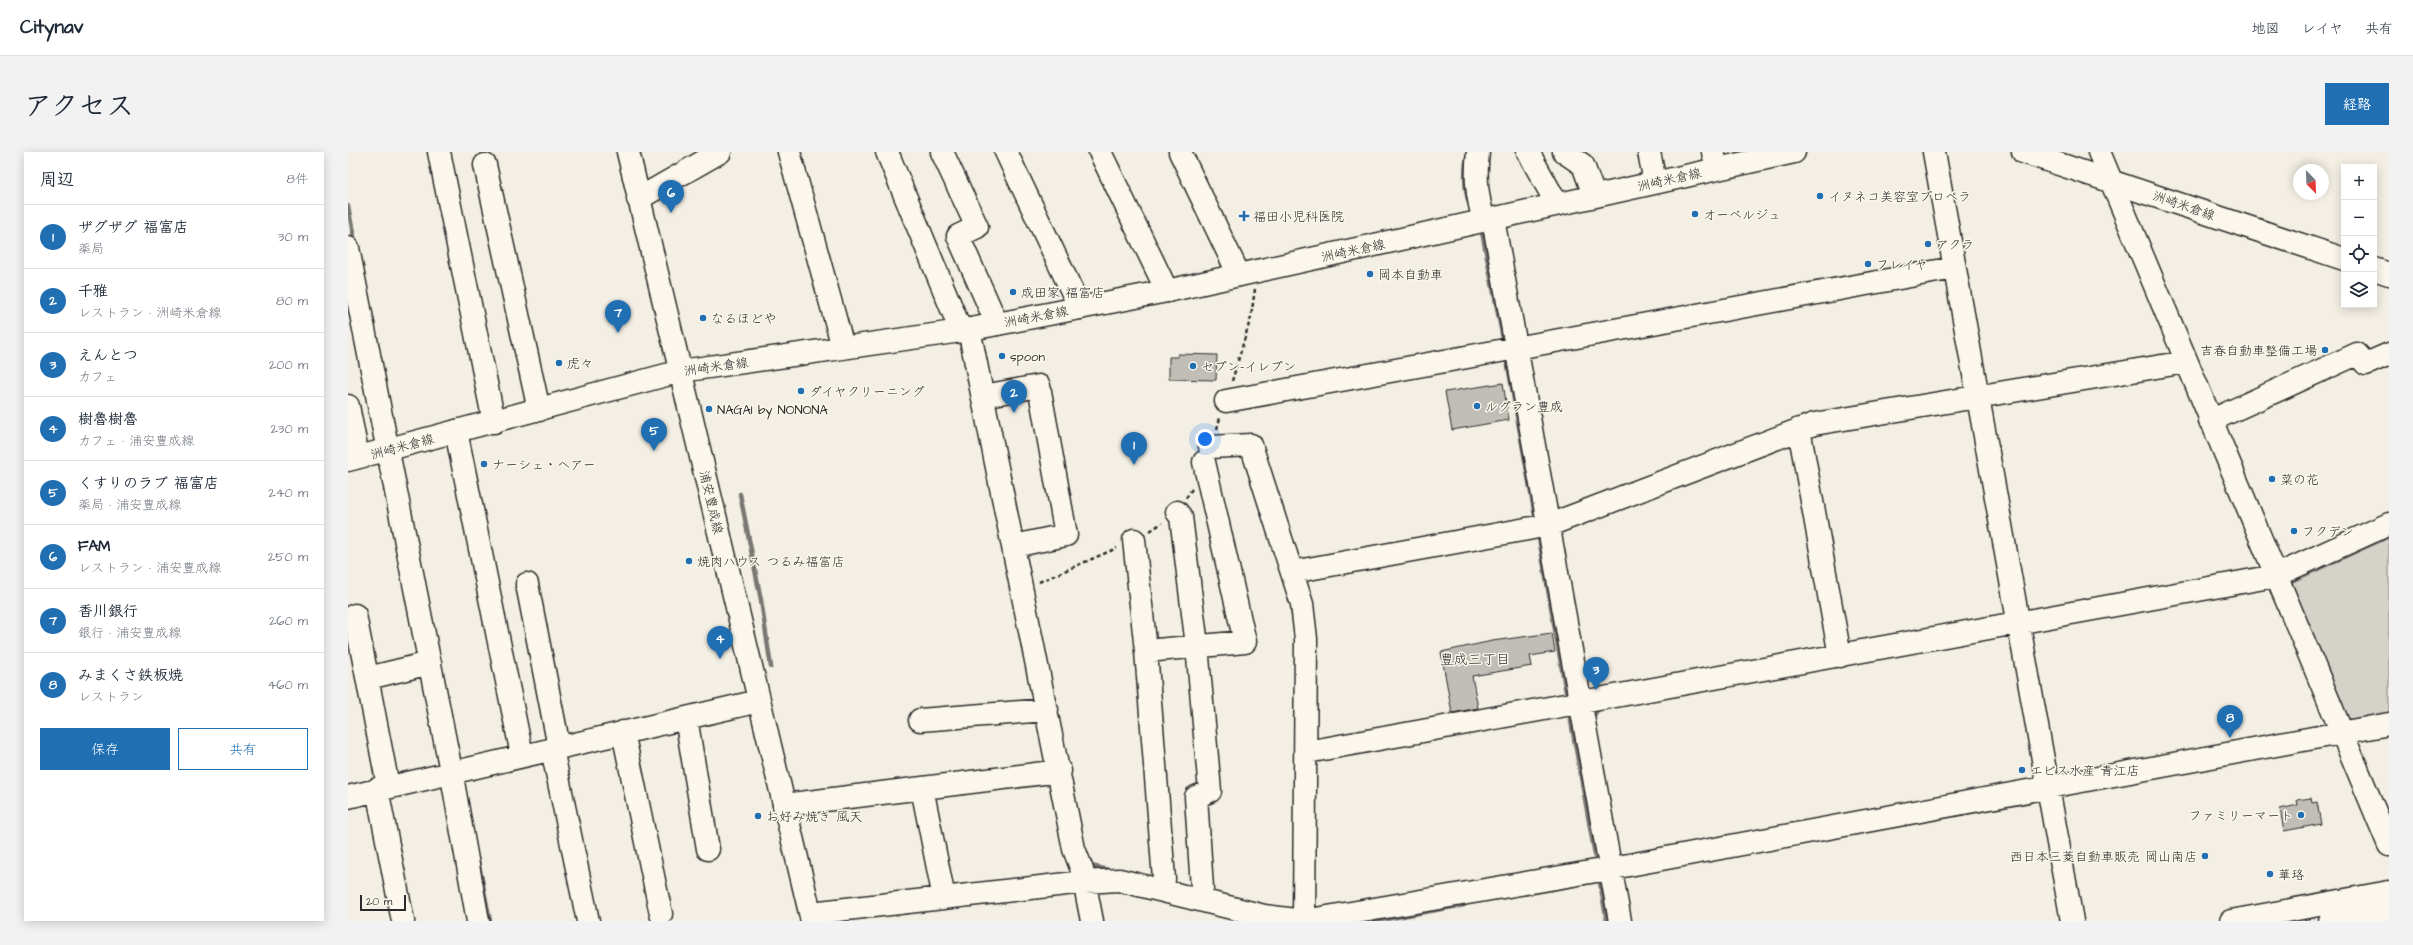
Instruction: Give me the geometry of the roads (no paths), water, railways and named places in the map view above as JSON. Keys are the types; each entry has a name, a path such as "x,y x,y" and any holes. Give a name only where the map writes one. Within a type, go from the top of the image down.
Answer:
{"main road":[{"path":"439,152 494,422"},
{"name":"浦安豊成線","path":"628,152 638,199 681,371 812,917"},
{"path":"638,199 720,152"},
{"path":"789,152 844,348"},
{"path":"887,152 965,330 983,396 1060,771 1074,849 1092,921"},
{"path":"942,152 977,227 958,236 998,324"},
{"path":"1006,152 1080,308"},
{"path":"1100,152 1167,291"},
{"path":"1180,152 1249,273"},
{"path":"1478,152 1476,171 1477,193 1489,220 1508,350 1541,527 1578,711 1602,870 1620,921"},
{"path":"1528,152 1557,204"},
{"path":"1564,152 1583,165 1594,195"},
{"path":"1649,152 1655,182"},
{"name":"洲崎米倉線","path":"353,459 681,371 965,330 1167,291 1655,182 1715,160 1794,152"},
{"path":"1934,152 2072,921"},
{"name":"洲崎米倉線","path":"2023,152 2111,180 2341,258"},
{"path":"2099,152 2210,421 2389,845"},
{"path":"485,165 539,410"},
{"path":"348,248 392,448 430,663 458,769 478,921"},
{"path":"1226,401 1954,268"},
{"path":"2377,270 2389,274"},
{"path":"2210,421 2357,354 2366,364 2389,354"},
{"path":"1292,572 1541,527 1814,424 2186,362"},
{"path":"983,396 1039,386 1066,535 1014,546"},
{"path":"348,406 353,459"},
{"path":"1799,429 1840,656"},
{"path":"456,432 522,755"},
{"path":"1146,651 1245,642 1207,455 1251,445 1292,572 1305,621 1307,752 1293,920"},
{"path":"1177,512 1181,517 1197,646 1210,791 1196,797 1201,893"},
{"path":"1307,752 1578,711 1840,656 2020,630 2278,582 2389,524"},
{"path":"1134,540 1146,651 1164,885"},
{"path":"527,584 588,921"},
{"path":"355,615 368,678 380,792 403,921"},
{"path":"368,678 430,663"},
{"path":"348,796 380,792 458,769 759,701"},
{"path":"920,720 1047,710"},
{"path":"686,718 708,849"},
{"path":"812,917 1080,876 1164,885 1201,893 1264,916 1293,920 1602,870 2389,724"},
{"path":"623,732 661,914"},
{"path":"784,805 1060,771"},
{"path":"922,788 944,898"},
{"path":"2231,921 2389,892"},
{"path":"2330,921 2389,911"}],"waterway":[{"path":"1468,152 1465,178 1469,203"},
{"path":"348,206 355,244"},
{"path":"1482,232 1504,344"},
{"path":"1506,355 1536,521"},
{"path":"740,494 761,600 771,667"},
{"path":"1538,532 1567,698"},
{"path":"1591,720 1598,709 1601,708"},
{"path":"1569,710 1597,866"},
{"path":"478,860 490,921"},
{"path":"1087,865 1113,871"},
{"path":"1599,877 1607,921"},
{"path":"1375,921 1464,905"}],"place":[{"name":"イヌネコ美容室プロペラ","path":"1820,196"},
{"name":"FAM","path":"671,213"},
{"name":"オーベルジュ","path":"1695,214"},
{"name":"福田小児科医院","path":"1244,216"},
{"name":"アクラ","path":"1928,244"},
{"name":"フレイヤ","path":"1868,264"},
{"name":"岡本自動車","path":"1370,274"},
{"name":"成田家 福富店","path":"1013,292"},
{"name":"なるほどや","path":"703,318"},
{"name":"香川銀行","path":"618,333"},
{"name":"吉春自動車整備工場","path":"2325,350"},
{"name":"spoon","path":"1002,356"},
{"name":"虎々","path":"559,363"},
{"name":"セブン-イレブン","path":"1193,366"},
{"name":"ダイヤクリーニング","path":"801,391"},
{"name":"ルグラン豊成","path":"1477,406"},
{"name":"NAGAI by NONONA","path":"709,409"},
{"name":"千雅","path":"1014,413"},
{"name":"くすりのラブ 福富店","path":"654,451"},
{"name":"ナーシェ・ヘアー","path":"484,464"},
{"name":"ザグザグ 福富店","path":"1134,465"},
{"name":"菜の花","path":"2272,479"},
{"name":"フクデン","path":"2294,531"},
{"name":"焼肉ハウス つるみ福富店","path":"689,561"},
{"name":"樹魯樹魯","path":"720,659"},
{"name":"えんとつ","path":"1596,690"},
{"name":"みまくさ鉄板焼","path":"2230,738"},
{"name":"エビス水産 青江店","path":"2022,770"},
{"name":"ファミリーマート","path":"2301,815"},
{"name":"お好み焼き 風天","path":"758,816"},
{"name":"西日本三菱自動車販売 岡山南店","path":"2205,856"},
{"name":"華珞","path":"2270,874"}],"district":[{"name":"豊成三丁目","path":"1475,659"}]}
